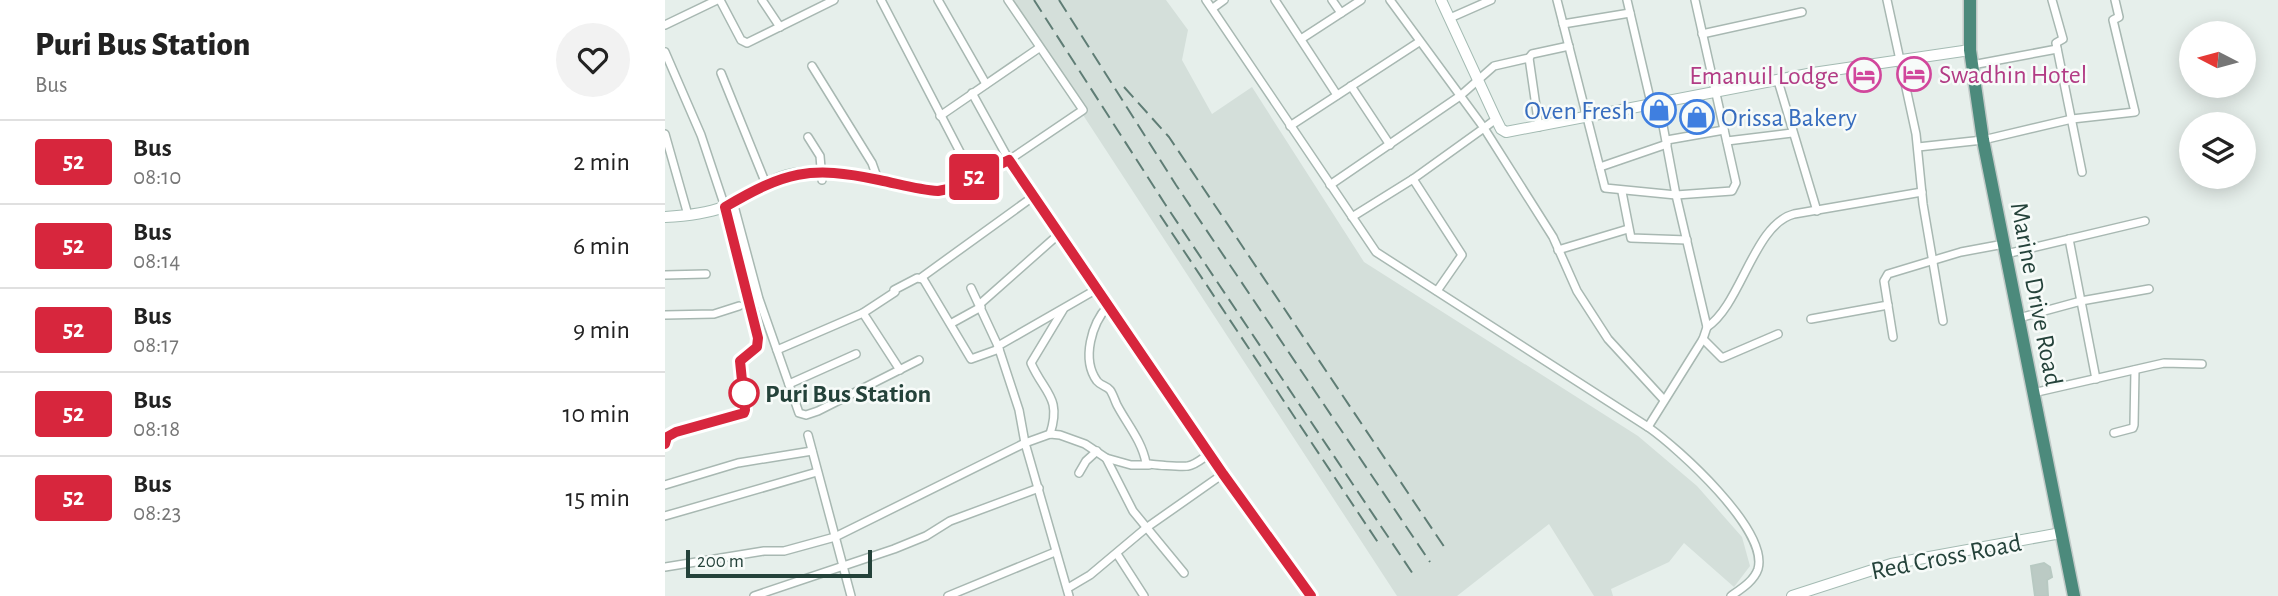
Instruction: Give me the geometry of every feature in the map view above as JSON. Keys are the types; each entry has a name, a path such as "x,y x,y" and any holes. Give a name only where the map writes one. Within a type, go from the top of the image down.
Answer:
{"highway":[{"name":"Marine Drive Road","path":"1970,0 1970,50 1983,140 2074,596"}],"main road":[{"path":"1441,0 1496,119 1501,129 1506,132 1815,73 1970,50"},
{"path":"665,217 688,215 729,204 766,184 794,173 878,180 938,191 948,189 1009,160 1209,454 1311,596"},
{"name":"Red Cross Road","path":"1792,596 1891,564 2061,533"}],"street":[{"path":"665,25 718,0 744,42 750,43 834,0"},
{"path":"761,0 780,27"},
{"path":"881,0 974,177"},
{"path":"938,0 986,84"},
{"path":"972,93 1009,160 1083,110 1008,0"},
{"path":"1206,0 1376,252 1648,427 1672,444 1724,497 1755,544 1759,557 1758,570 1745,587 1731,596"},
{"path":"1213,8 1224,0"},
{"path":"1275,0 1337,95"},
{"path":"1332,0 1341,13"},
{"path":"1301,39 1361,0"},
{"path":"1390,0 1485,128 1558,250 1577,291 1608,339 1664,400"},
{"path":"1450,18 1491,0"},
{"path":"1557,0 1605,188 1622,192 1676,195 1734,189 1735,175 1695,0"},
{"path":"1627,0 1652,104 1662,117 1676,195 1707,327"},
{"path":"1887,0 1918,147 1932,262 1943,321"},
{"path":"2052,0 2063,39 2056,43 2082,172"},
{"path":"1918,147 1983,140 2071,120 2135,112 2113,20 2119,17 2115,0"},
{"path":"1703,34 1803,12"},
{"path":"1563,24 1630,13"},
{"path":"1290,126 1419,42"},
{"path":"1330,185 1460,96 1494,66 1569,46"},
{"path":"940,116 1039,48"},
{"path":"1972,65 2057,49"},
{"path":"665,52 729,204 797,411 806,415 919,360"},
{"path":"1529,58 1539,127"},
{"path":"812,66 872,163 878,180"},
{"path":"721,73 766,184"},
{"path":"1778,81 1817,211"},
{"path":"1352,86 1390,145"},
{"path":"1352,217 1413,179 1496,119"},
{"path":"1600,167 1667,142 1724,130"},
{"path":"1727,141 1792,133"},
{"path":"665,134 688,215"},
{"path":"809,137 820,156 822,176"},
{"path":"1413,179 1462,255 1437,291"},
{"path":"1622,192 1629,236 1634,239 1687,240"},
{"path":"1648,427 1703,339 1707,327 1721,313 1773,225 1786,216 1922,192"},
{"path":"923,279 923,275 1034,196"},
{"path":"1893,337 1884,281 1888,274 1961,252 2005,249 2069,239 2145,221"},
{"path":"1558,250 1628,229"},
{"path":"952,323 981,305 1059,234"},
{"path":"2069,239 2096,379"},
{"path":"665,275 706,274"},
{"path":"777,350 863,313 917,278 923,279 952,323 971,359 999,348 1097,289"},
{"path":"971,288 999,348 1019,410 1025,443 1069,592 1146,528 1223,474"},
{"path":"2019,318 2081,301 2149,289"},
{"path":"1811,319 1888,305"},
{"path":"665,315 714,314 740,306"},
{"path":"1108,306 1094,324 1090,349 1092,366 1098,383 1110,390 1131,431 1142,446 1149,465"},
{"path":"1050,434 1055,419 1055,406 1031,363 1063,310"},
{"path":"863,313 899,370"},
{"path":"1703,339 1722,358 1778,334"},
{"path":"789,384 856,355"},
{"path":"2033,393 2164,363 2202,364"},
{"path":"2114,433 2133,428 2134,425 2135,370"},
{"path":"665,567 764,551 784,551 835,537 1025,443 1050,434 1070,438 1105,457 1131,465 1185,467 1209,454"},
{"path":"808,436 851,596"},
{"path":"1079,473 1086,461 1097,451"},
{"path":"665,485 738,463 812,452"},
{"path":"1105,457 1128,502 1184,573"},
{"path":"665,516 817,472"},
{"path":"754,596 894,549 926,536 950,521 1038,488"},
{"path":"948,596 1055,552"},
{"path":"1117,554 1144,596"}],"shaded area":[{"path":"1008,0 1166,0 1188,30 1182,60 1212,114 1252,87 1364,262 1638,436 1697,486 1742,537 1750,566 1734,587 1684,543 1669,562 1611,589 1613,596 1594,596 1549,524 1457,596 1397,596"}],"building":[{"path":"2044,563 2050,567 2052,577 2047,580 2048,596 2035,596 2031,566"}],"railway":[{"path":"1034,0 1165,204 1413,574"},
{"path":"1059,0 1176,185 1430,562"},
{"path":"1124,87 1169,137 1447,551"},
{"path":"1160,215 1379,544"}],"bus line":[{"name":"52","path":"665,444 667,437 676,432 744,413 745,410 739,366 742,358 757,347 758,338 725,207 766,184 794,173 856,175 938,191 948,189 1009,160 1223,474 1311,596"}],"place":[{"name":"Swadhin Hotel","path":"1914,74"},
{"name":"Emanuil Lodge","path":"1864,75"},
{"name":"Oven Fresh","path":"1659,110"},
{"name":"Orissa Bakery","path":"1697,117"},
{"name":"Puri Bus Station","path":"744,393"}]}
